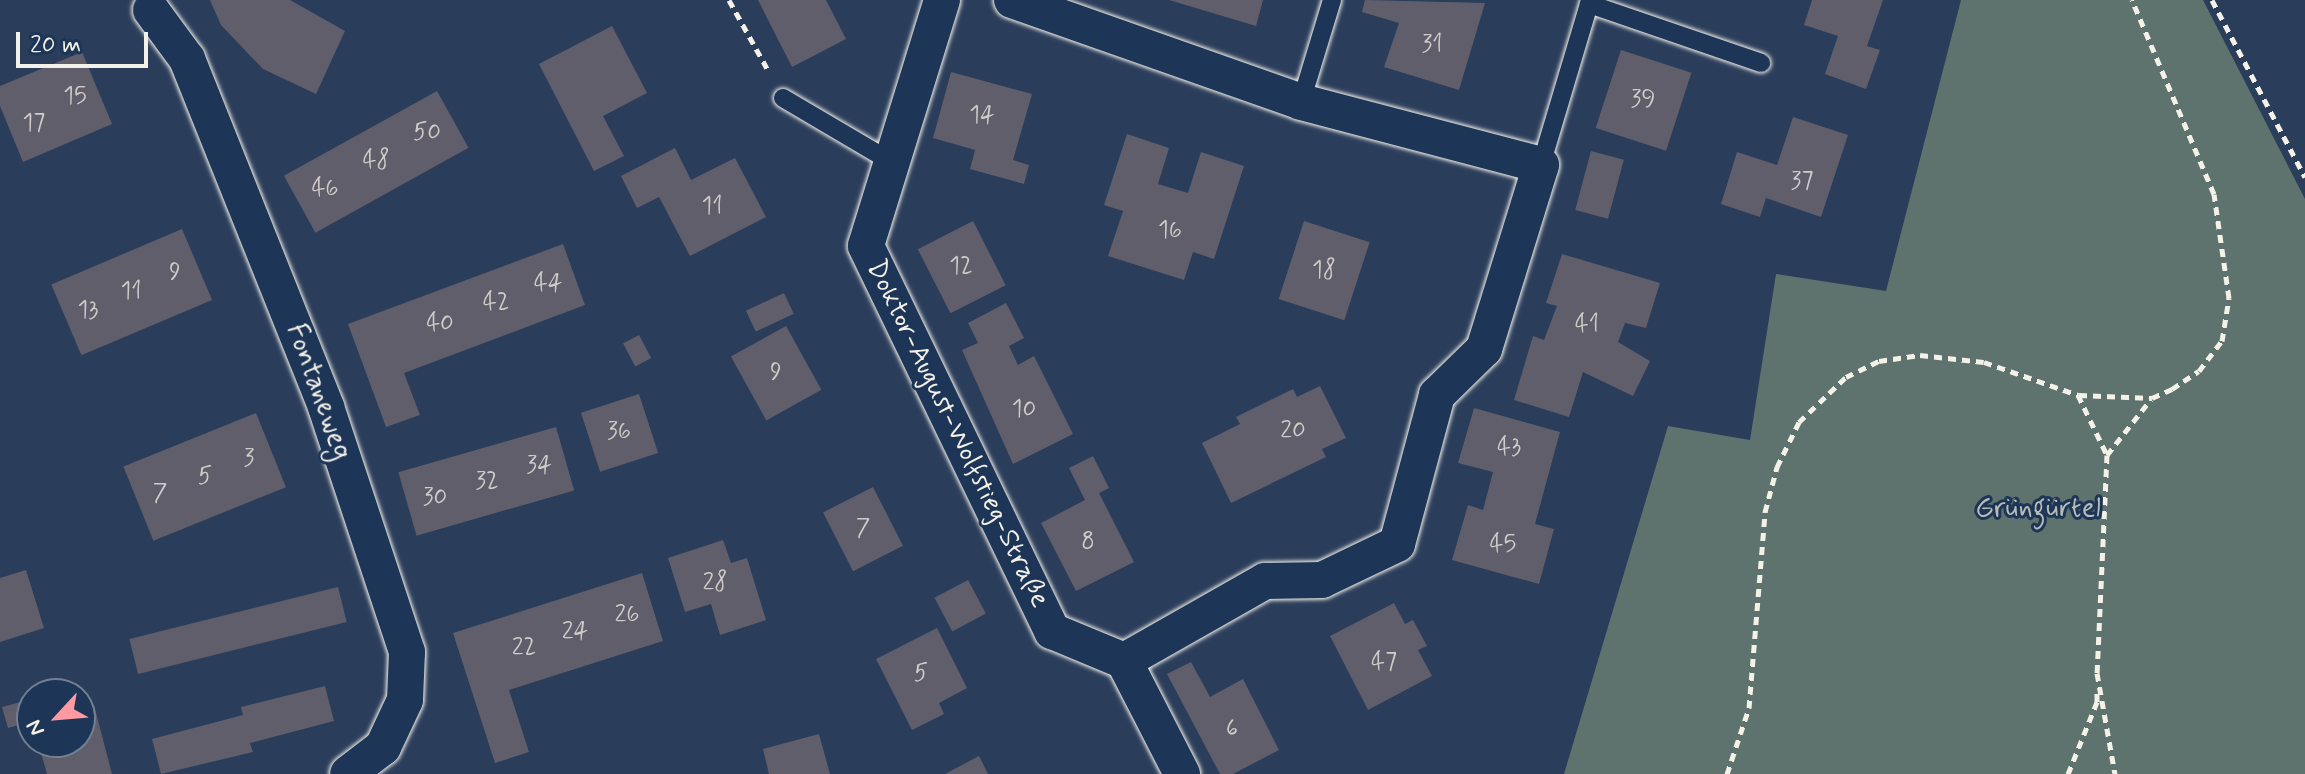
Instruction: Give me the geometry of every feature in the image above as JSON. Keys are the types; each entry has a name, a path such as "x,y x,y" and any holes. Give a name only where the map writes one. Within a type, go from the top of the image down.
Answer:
{"street":[{"name":"Doktor-August-Wolfstieg-Straße","path":"942,0 866,246 1052,631 1124,661"},
{"path":"1012,0 1301,102 1541,165 1484,349 1437,395 1397,544 1322,580 1265,581 1124,661 1182,774"},
{"name":"Fontaneweg","path":"151,10 187,59 326,407 407,652 405,700 383,747 348,774"}],"lane":[{"path":"1301,102 1332,0"},
{"path":"1541,165 1589,4 1761,63"},
{"path":"783,98 890,161"}],"path":[{"path":"729,0 783,98"},
{"path":"2107,455 2152,398 2199,371 2222,341 2229,298 2214,194 2132,0"},
{"path":"2212,0 2305,177"},
{"path":"1727,774 1749,708 1765,512 1777,467 1799,422 1822,396 1846,377 1879,361 1920,355 1984,362 2078,395 2152,398"},
{"path":"2068,774 2097,702 2100,539 2107,455 2078,395"},
{"path":"2097,673 2115,774"}],"green space":[{"name":"Grüngürtel","path":"1961,0 2203,0 2305,199 2305,774 1564,774 1668,426 1750,440 1776,274 1886,291"}],"building":[{"path":"210,0 290,0 345,31 316,94 263,69 221,25"},
{"path":"758,0 826,0 846,39 792,67"},
{"path":"1169,0 1263,0 1256,26"},
{"path":"1365,0 1485,3 1459,90 1384,67 1399,23 1362,12"},
{"path":"1812,0 1883,0 1867,46 1880,50 1866,89 1825,74 1838,36 1804,25"},
{"path":"612,26 647,93 603,116 624,156 594,171 539,64"},
{"path":"1621,50 1691,73 1666,151 1596,128"},
{"path":"82,52 112,124 23,162 0,106 0,86"},
{"path":"951,72 1032,94 1013,160 1029,165 1024,184 970,169 975,150 933,138"},
{"path":"437,91 469,148 315,233 284,176"},
{"path":"1793,117 1848,135 1821,217 1766,198 1760,217 1721,204 1737,152 1777,165"},
{"path":"1127,134 1169,148 1158,184 1188,193 1201,152 1244,166 1214,259 1193,252 1184,280 1108,256 1123,211 1104,205"},
{"path":"675,148 691,180 735,158 766,217 690,256 659,197 637,208 621,176"},
{"path":"1591,151 1624,160 1608,219 1575,210"},
{"path":"973,221 1006,285 950,313 918,249"},
{"path":"1304,221 1370,242 1344,320 1279,299"},
{"path":"182,229 212,300 81,355 51,284"},
{"path":"563,244 585,305 404,373 420,415 386,427 348,324"},
{"path":"1562,254 1660,283 1646,328 1625,323 1618,342 1650,361 1633,396 1583,372 1569,417 1514,400 1533,336 1544,340 1557,306 1546,303"},
{"path":"784,293 794,314 756,332 746,311"},
{"path":"1006,303 1024,338 1009,346 1018,365 1034,356 1073,434 1013,464 962,350 978,343 968,323"},
{"path":"786,326 821,390 766,420 731,357"},
{"path":"639,335 651,358 635,366 623,343"},
{"path":"1320,386 1346,438 1322,449 1326,457 1231,503 1202,443 1240,424 1236,417 1293,389 1297,397"},
{"path":"639,394 658,453 600,472 581,413"},
{"path":"1474,408 1560,432 1535,524 1554,529 1539,584 1452,560 1468,505 1483,510 1493,472 1458,463"},
{"path":"256,413 286,487 153,541 123,467"},
{"path":"556,427 574,490 417,536 398,472"},
{"path":"1093,456 1109,488 1099,493 1134,562 1076,591 1041,523 1085,500 1069,468"},
{"path":"873,487 903,546 853,571 823,512"},
{"path":"723,540 731,563 747,558 766,620 720,635 711,604 685,612 668,558"},
{"path":"26,570 44,628 0,642 0,578"},
{"path":"642,573 663,641 509,690 529,752 495,763 453,633"},
{"path":"968,580 986,614 952,631 934,598"},
{"path":"338,587 347,622 138,674 129,639"},
{"path":"1394,603 1405,624 1413,620 1427,646 1418,650 1432,676 1368,710 1330,636"},
{"path":"937,628 967,688 939,703 944,714 912,730 876,659"},
{"path":"1191,662 1210,697 1243,679 1279,750 1233,774 1220,774 1167,674"},
{"path":"325,686 334,721 250,743 253,752 161,774 152,739 243,715 241,707"},
{"path":"16,703 16,726 8,728 2,707"},
{"path":"96,713 112,774 47,774 42,758 96,758"},
{"path":"819,734 830,774 769,774 763,749"},
{"path":"979,756 988,774 945,774"}]}
